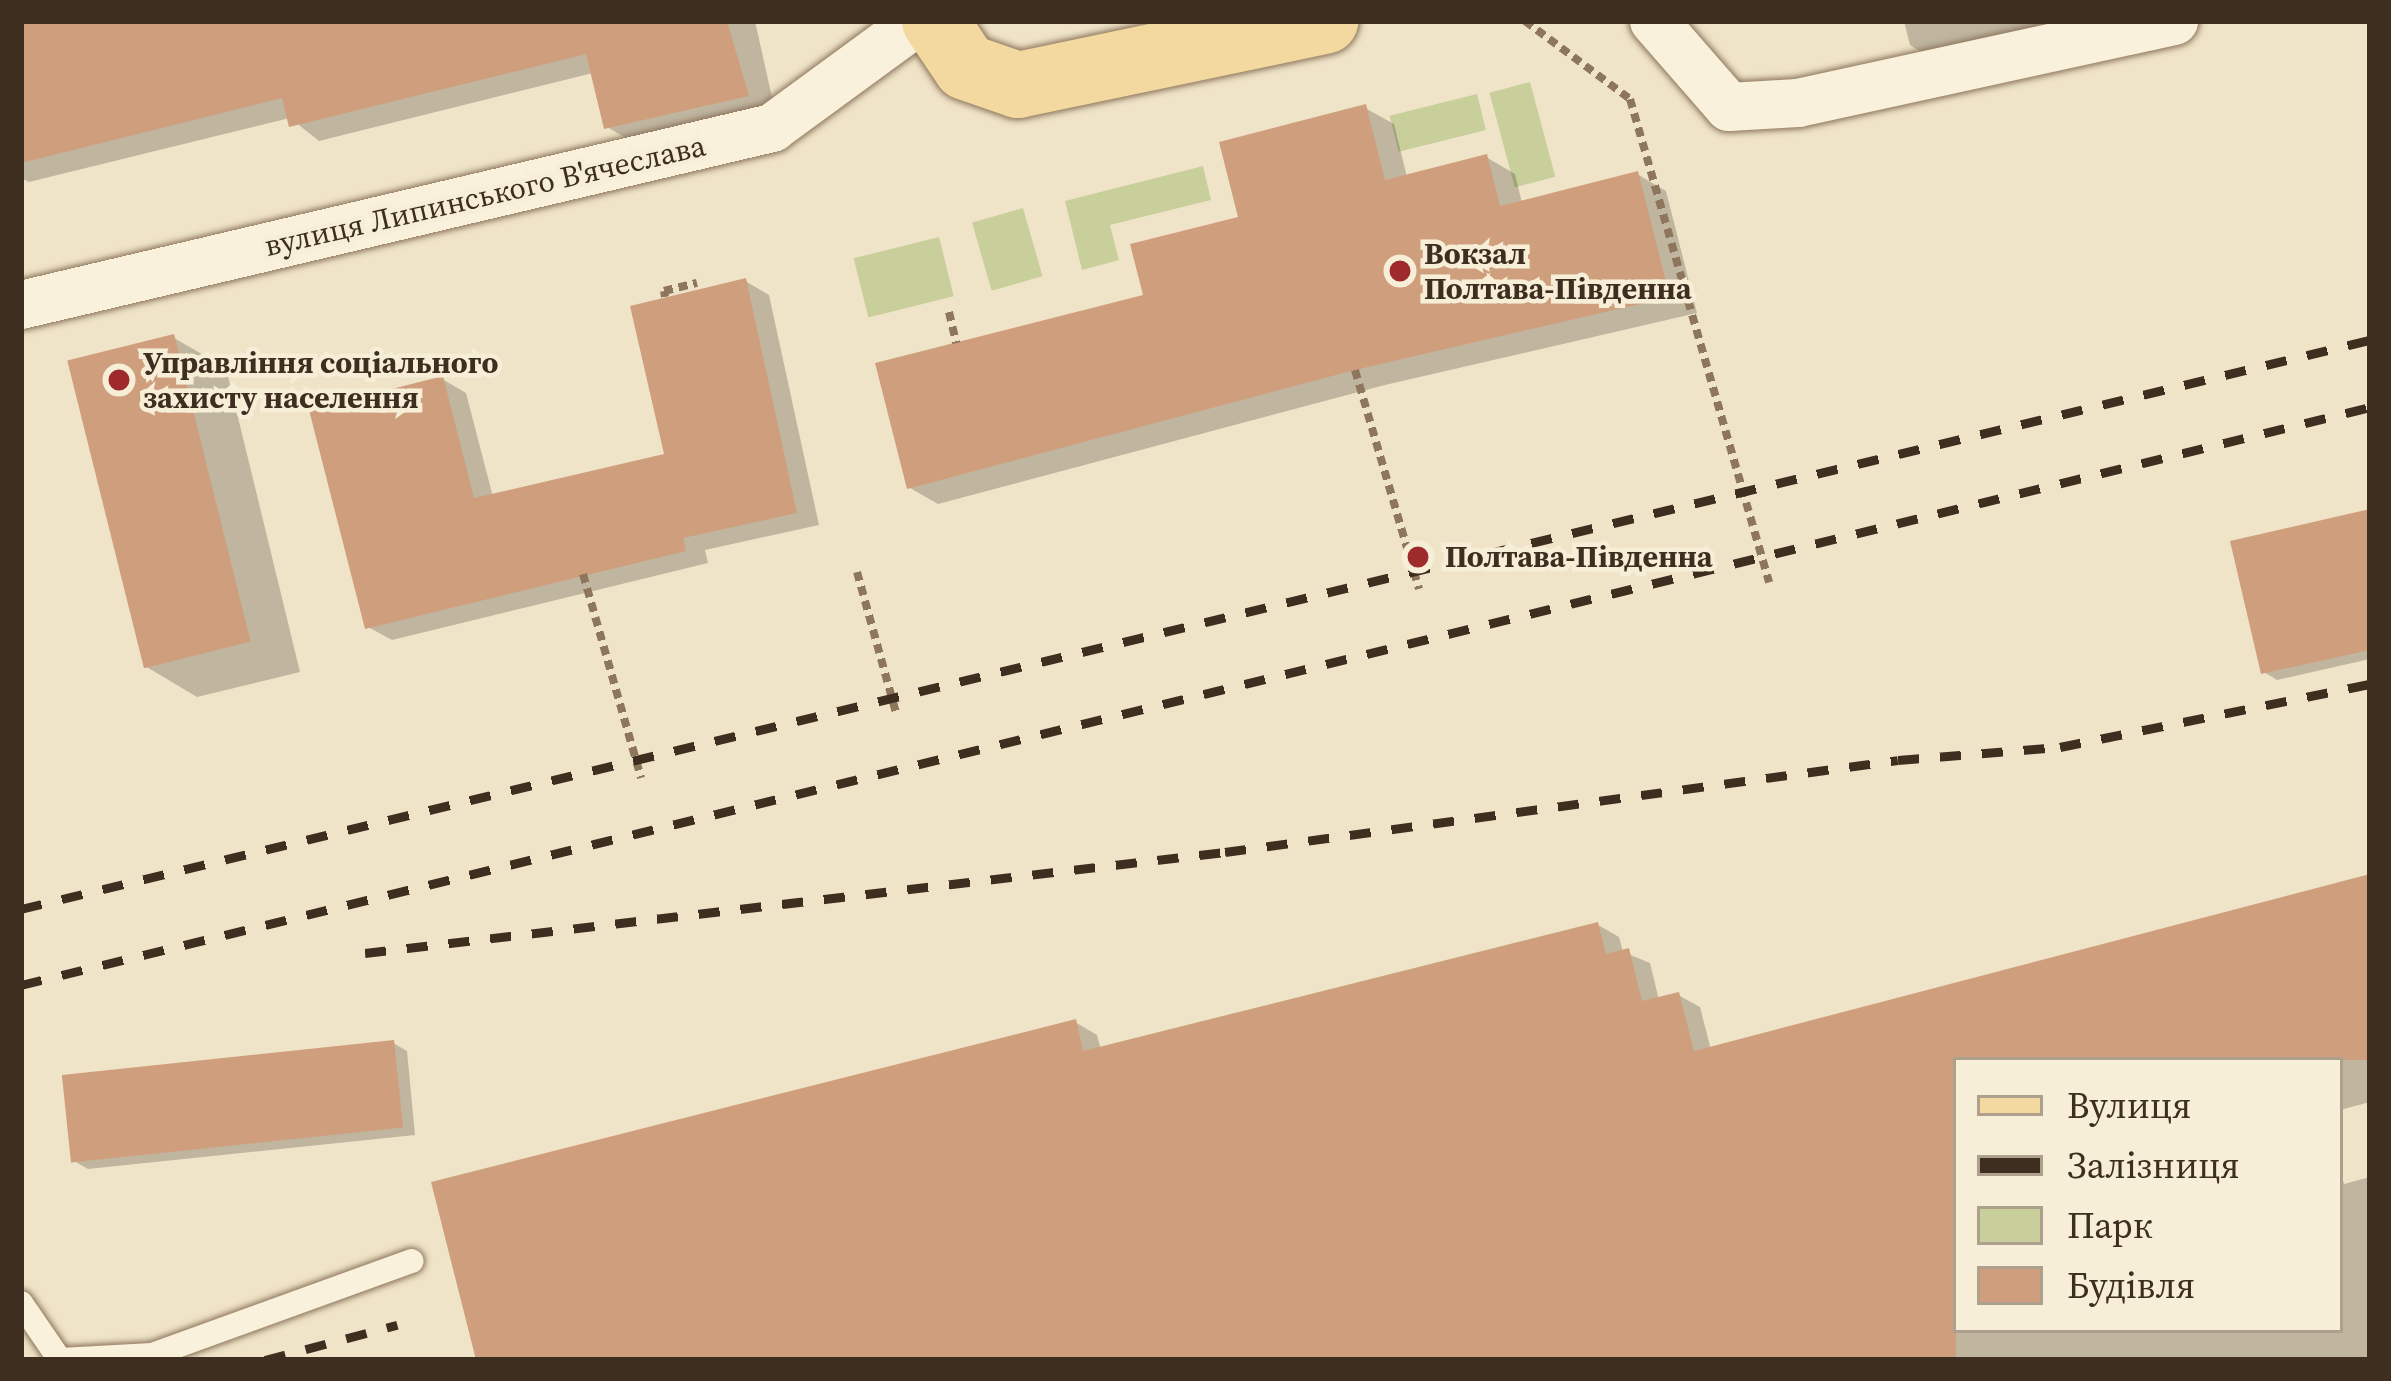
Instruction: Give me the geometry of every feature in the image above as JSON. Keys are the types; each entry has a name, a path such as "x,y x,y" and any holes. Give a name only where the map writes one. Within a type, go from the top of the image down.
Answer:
{"main road":[{"path":"935,21 966,67 1018,85 1324,21"}],"street":[{"name":"вулиця Липинського В'ячеслава","path":"21,304 772,128 919,21"},
{"path":"1654,21 1729,107 1798,103 2174,21"}],"lane":[{"path":"21,1303 59,1360 152,1355 411,1262"}],"path":[{"path":"1525,21 1630,100 1769,582"},
{"path":"665,297 664,291 697,283"},
{"path":"949,311 956,343"},
{"path":"1355,370 1419,590"},
{"path":"857,572 897,716"},
{"path":"584,574 641,778"}],"green space":[{"path":"1530,82 1555,177 1515,188 1489,93"},
{"path":"1477,94 1486,130 1399,152 1390,116"},
{"path":"1203,166 1211,200 1110,225 1119,260 1082,270 1065,201"},
{"path":"1023,208 1043,276 992,291 972,223"},
{"path":"939,237 954,296 868,317 854,258"}],"building":[{"path":"21,21 727,21 749,96 604,129 586,54 289,127 282,98 21,163"},
{"name":"Вокзал Полтава-Південна","path":"1366,104 1385,180 1487,154 1500,206 1638,171 1670,297 1355,370 907,489 875,363 1143,295 1130,244 1238,217 1219,142"},
{"path":"746,278 797,513 683,538 686,551 365,629 309,410 443,376 474,498 664,454 630,306"},
{"path":"174,334 251,642 144,668 67,361"},
{"path":"2370,509 2370,650 2261,674 2230,541"},
{"path":"2370,874 2370,1060 1953,1057 1956,1360 476,1360 431,1182 1076,1019 1083,1051 1598,922 1606,954 1629,948 1642,1001 1679,992 1694,1051"},
{"path":"394,1040 403,1128 71,1162 62,1075"}],"railway":[{"path":"21,909 2370,340"},
{"path":"21,985 2370,407"},
{"path":"365,953 1225,852 1898,760 2060,747 2370,684"},
{"path":"265,1360 397,1325"}],"place":[{"name":"Вокзал Полтава-Південна","path":"1400,271"},
{"name":"Управління соціального захисту населення","path":"119,380"},
{"name":"Полтава-Південна","path":"1418,557"}]}
